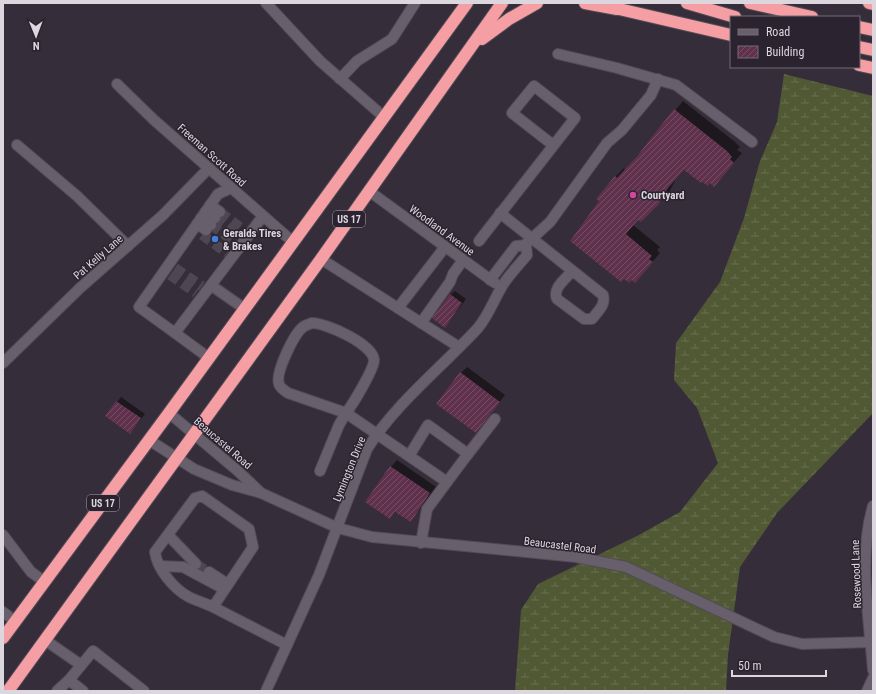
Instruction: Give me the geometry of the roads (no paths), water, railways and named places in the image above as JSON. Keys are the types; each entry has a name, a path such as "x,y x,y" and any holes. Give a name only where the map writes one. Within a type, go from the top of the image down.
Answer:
{"highway":[{"path":"454,21 459,3"},
{"name":"US 17","path":"3,638 245,309 467,3"},
{"name":"US 17","path":"8,691 321,259 502,3"},
{"path":"473,46 509,19 537,3"},
{"path":"585,3 614,6 730,35"},
{"path":"687,3 732,16"},
{"path":"750,3 807,16"},
{"path":"869,3 873,4"},
{"path":"860,27 873,30"},
{"path":"860,47 873,50"},
{"path":"860,65 873,68"}],"street":[{"path":"266,3 320,61 384,117"},
{"path":"340,79 357,61 392,39 415,3"},
{"path":"558,54 617,68 676,85 752,142"},
{"path":"490,280 516,246 529,242 550,222 607,143 622,130 650,95 658,79"},
{"name":"Freeman Scott Road","path":"117,84 231,188 293,242"},
{"path":"479,241 575,118 534,86 512,113 553,145"},
{"path":"17,146 77,196 128,246"},
{"name":"Pat Kelly Lane","path":"3,363 80,288 163,215 209,168"},
{"path":"209,358 139,307 170,269 218,194 231,188"},
{"name":"Woodland Avenue","path":"369,191 501,288"},
{"path":"500,213 529,242 572,271 603,295 603,305 592,319 584,319 557,299 555,295 556,289 572,271"},
{"path":"175,333 238,244 263,216"},
{"path":"202,218 211,224 202,218"},
{"name":"Lymington Drive","path":"266,691 319,575 367,449 377,434 479,326 493,305 501,288 527,255 529,242"},
{"path":"398,308 445,247"},
{"path":"321,259 459,347"},
{"path":"421,323 450,282 453,274 463,260"},
{"path":"204,291 245,309"},
{"path":"320,471 339,425 346,412 355,401 373,364 373,357 369,351 343,332 321,324 307,325 298,332 287,352 278,378 281,388 288,393 346,412 447,482"},
{"name":"Beaucastel Road","path":"169,413 195,433 261,493"},
{"path":"421,542 427,509 495,419"},
{"path":"409,456 428,425 468,454"},
{"name":"Beaucastel Road","path":"149,440 194,469 232,485 261,493 338,528 372,537 576,557 626,567 774,637 802,644 872,642"},
{"path":"213,606 253,546 248,529 202,496 195,498 155,552 156,559 171,582 188,596 213,606 287,645"},
{"name":"Rosewood Lane","path":"873,506 867,525 865,550 873,670"},
{"path":"168,535 196,564"},
{"path":"5,543 31,572 45,582"},
{"path":"160,566 183,567 226,586"},
{"path":"209,572 226,586"},
{"path":"3,612 15,621"},
{"path":"45,640 81,665"},
{"path":"57,691 70,680 93,651 144,691"},
{"path":"867,691 873,678"},
{"path":"70,680 83,691"}],"tunnel":[{"path":"220,212 244,230"},
{"path":"215,218 239,236"},
{"path":"211,225 235,242"},
{"path":"202,235 227,253"},
{"path":"175,268 202,286"},
{"path":"170,275 196,293"},
{"path":"196,564 209,572"}],"place":[{"name":"Courtyard","path":"633,195"},
{"name":"Geralds Tires & Brakes","path":"215,239"}]}
